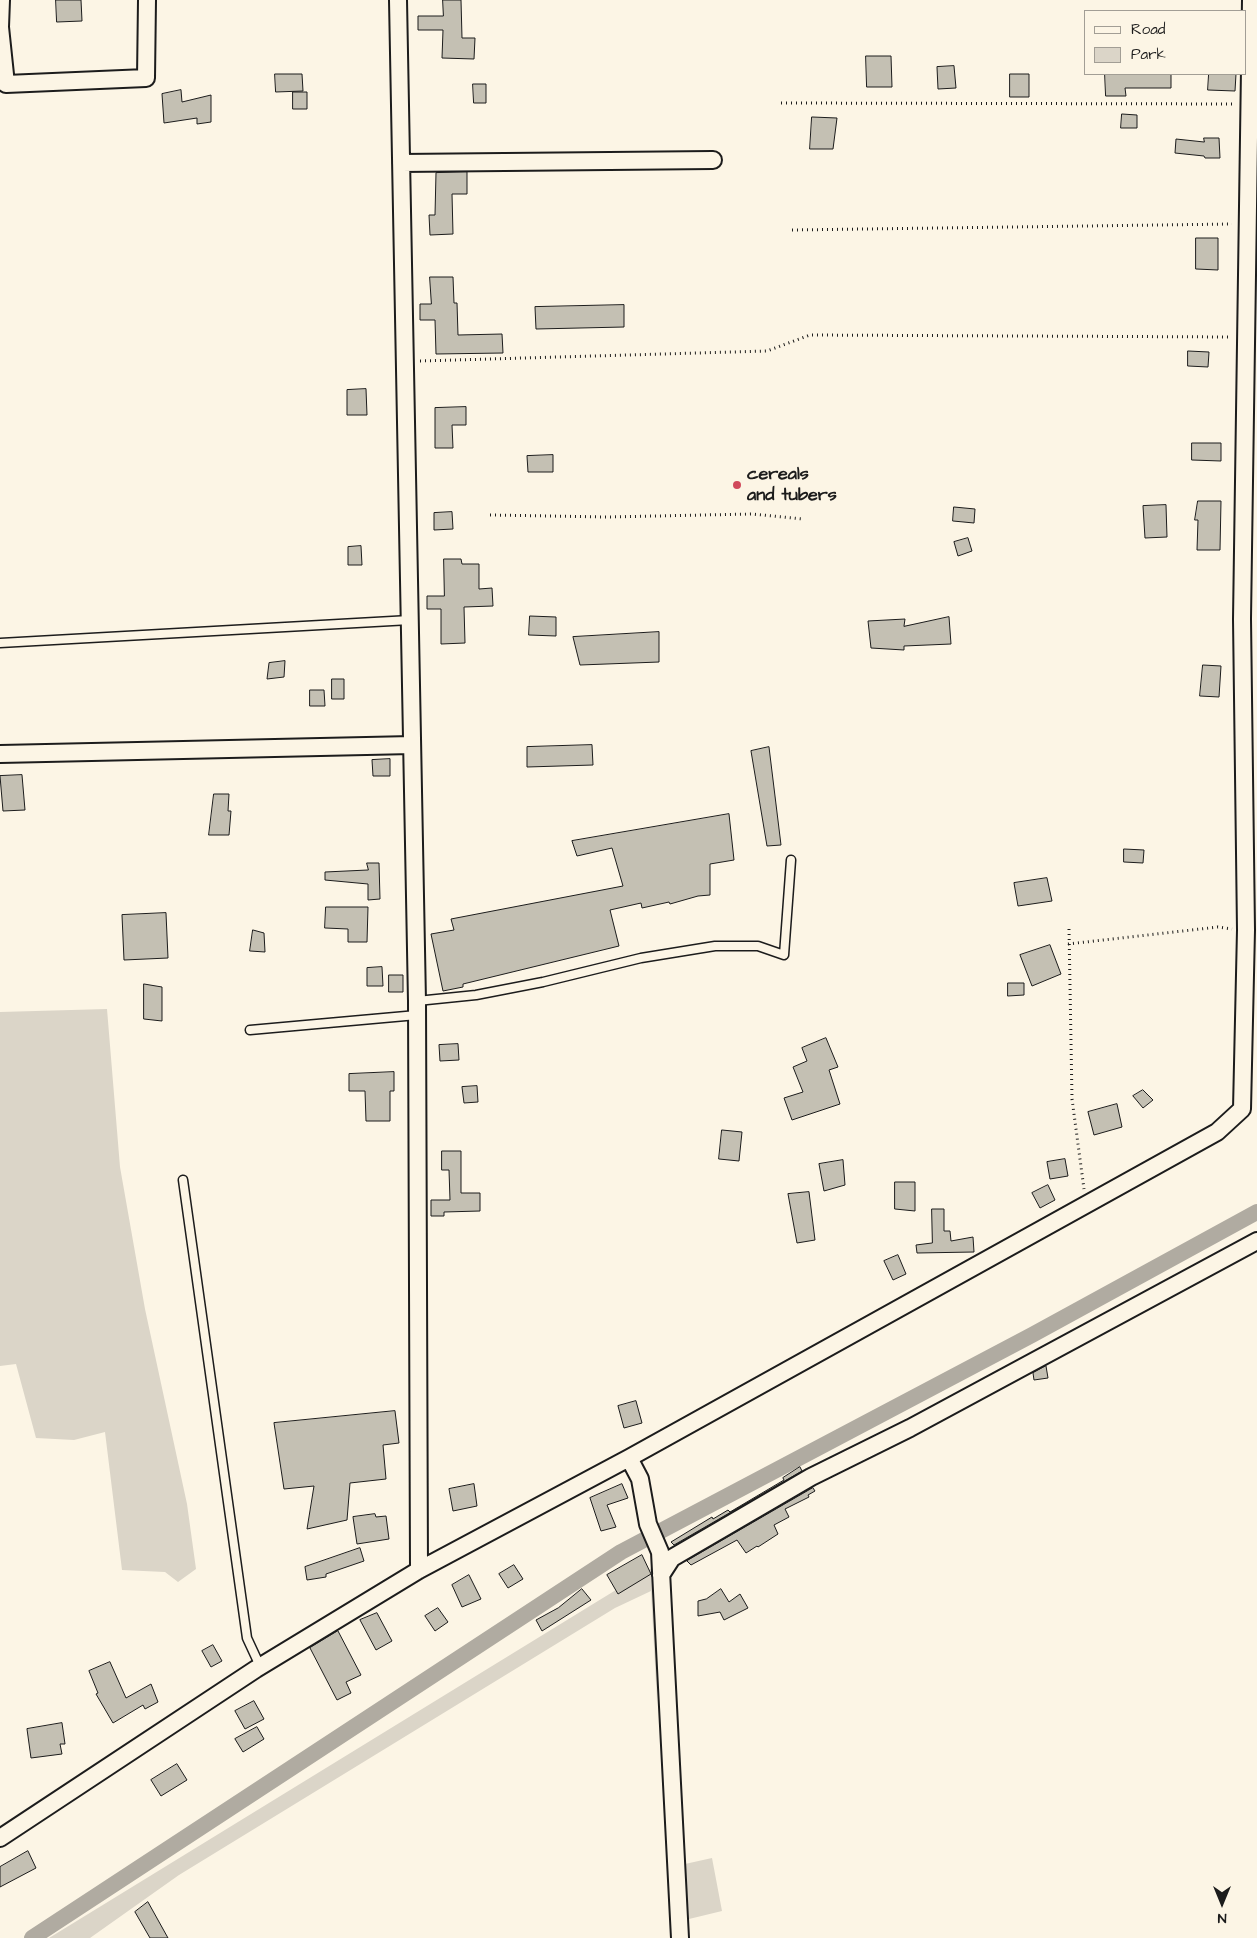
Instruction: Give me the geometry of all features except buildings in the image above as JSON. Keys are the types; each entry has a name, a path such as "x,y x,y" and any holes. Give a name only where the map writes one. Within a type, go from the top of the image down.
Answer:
{"street":[{"path":"1,0 0,27 6,84 146,78 147,0"},
{"path":"398,0 417,1008 419,1570"},
{"path":"0,1838 260,1666 419,1570 629,1458 1217,1132 1242,1109 1252,930 1242,619 1251,486 1246,337 1248,224 1253,189 1250,104 1251,0"},
{"path":"401,162 713,160"},
{"path":"0,754 412,745"},
{"path":"661,1575 672,1558 812,1477 910,1428 1257,1241"},
{"path":"629,1458 640,1479 648,1524 660,1552 680,1938"}],"lane":[{"path":"0,643 410,620"},
{"path":"250,1030 417,1008 543,982 641,958 715,946 758,946 784,955 791,860"},
{"path":"183,1180 247,1638 260,1666"}],"path":[{"path":"782,103 1250,104"},
{"path":"792,230 1248,224"},
{"path":"404,362 767,351 810,335 1246,337"},
{"path":"490,515 607,517 752,514 803,518"},
{"path":"1068,944 1218,927 1252,930"},
{"path":"1069,929 1072,1099 1086,1204"}],"green space":[{"path":"107,1009 120,1167 145,1309 187,1504 196,1569 178,1582 165,1572 122,1570 105,1432 74,1440 36,1438 16,1364 0,1366 0,1012"},
{"path":"655,1566 657,1702 651,1591 615,1608 179,1875 90,1938 49,1938"},
{"path":"712,1858 722,1911 689,1919 685,1864"}],"waterway":[{"path":"32,1938 621,1552 1032,1335 1257,1212"}],"place":[{"name":"cereals and tubers","path":"737,485"}]}
